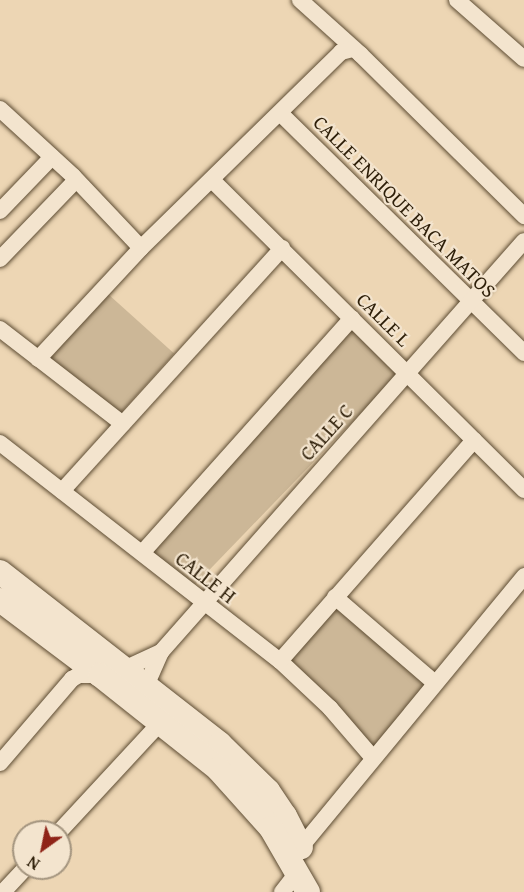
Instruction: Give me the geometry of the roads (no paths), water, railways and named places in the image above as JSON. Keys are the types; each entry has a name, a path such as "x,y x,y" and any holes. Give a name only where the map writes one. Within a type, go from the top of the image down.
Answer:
{"street":[{"path":"300,0 524,216"},
{"path":"457,0 524,59"},
{"path":"38,359 141,248 281,114 341,52 352,49"},
{"path":"0,109 52,157 141,248"},
{"name":"CALLE ENRIQUE BACA MATOS","path":"281,114 524,353"},
{"path":"0,211 52,157"},
{"name":"CALLE L","path":"212,180 408,372 524,490"},
{"path":"0,259 75,181"},
{"name":"CALLE C","path":"142,695 161,652 524,241"},
{"path":"62,491 282,248"},
{"path":"142,553 352,318"},
{"path":"0,329 123,424"},
{"path":"280,661 474,440"},
{"name":"CALLE H","path":"0,443 280,661 330,708 373,758"},
{"path":"0,572 124,669 161,723 218,769 271,828 295,873"},
{"path":"295,873 373,758 524,576"},
{"path":"335,597 435,683"},
{"path":"0,600 100,675 142,695 220,744 268,791 285,816 295,873"},
{"name":"CALLE C","path":"0,762 72,679 79,675 100,675 124,669 161,652"},
{"path":"70,820 161,723"},
{"path":"3,892 14,880"}]}
